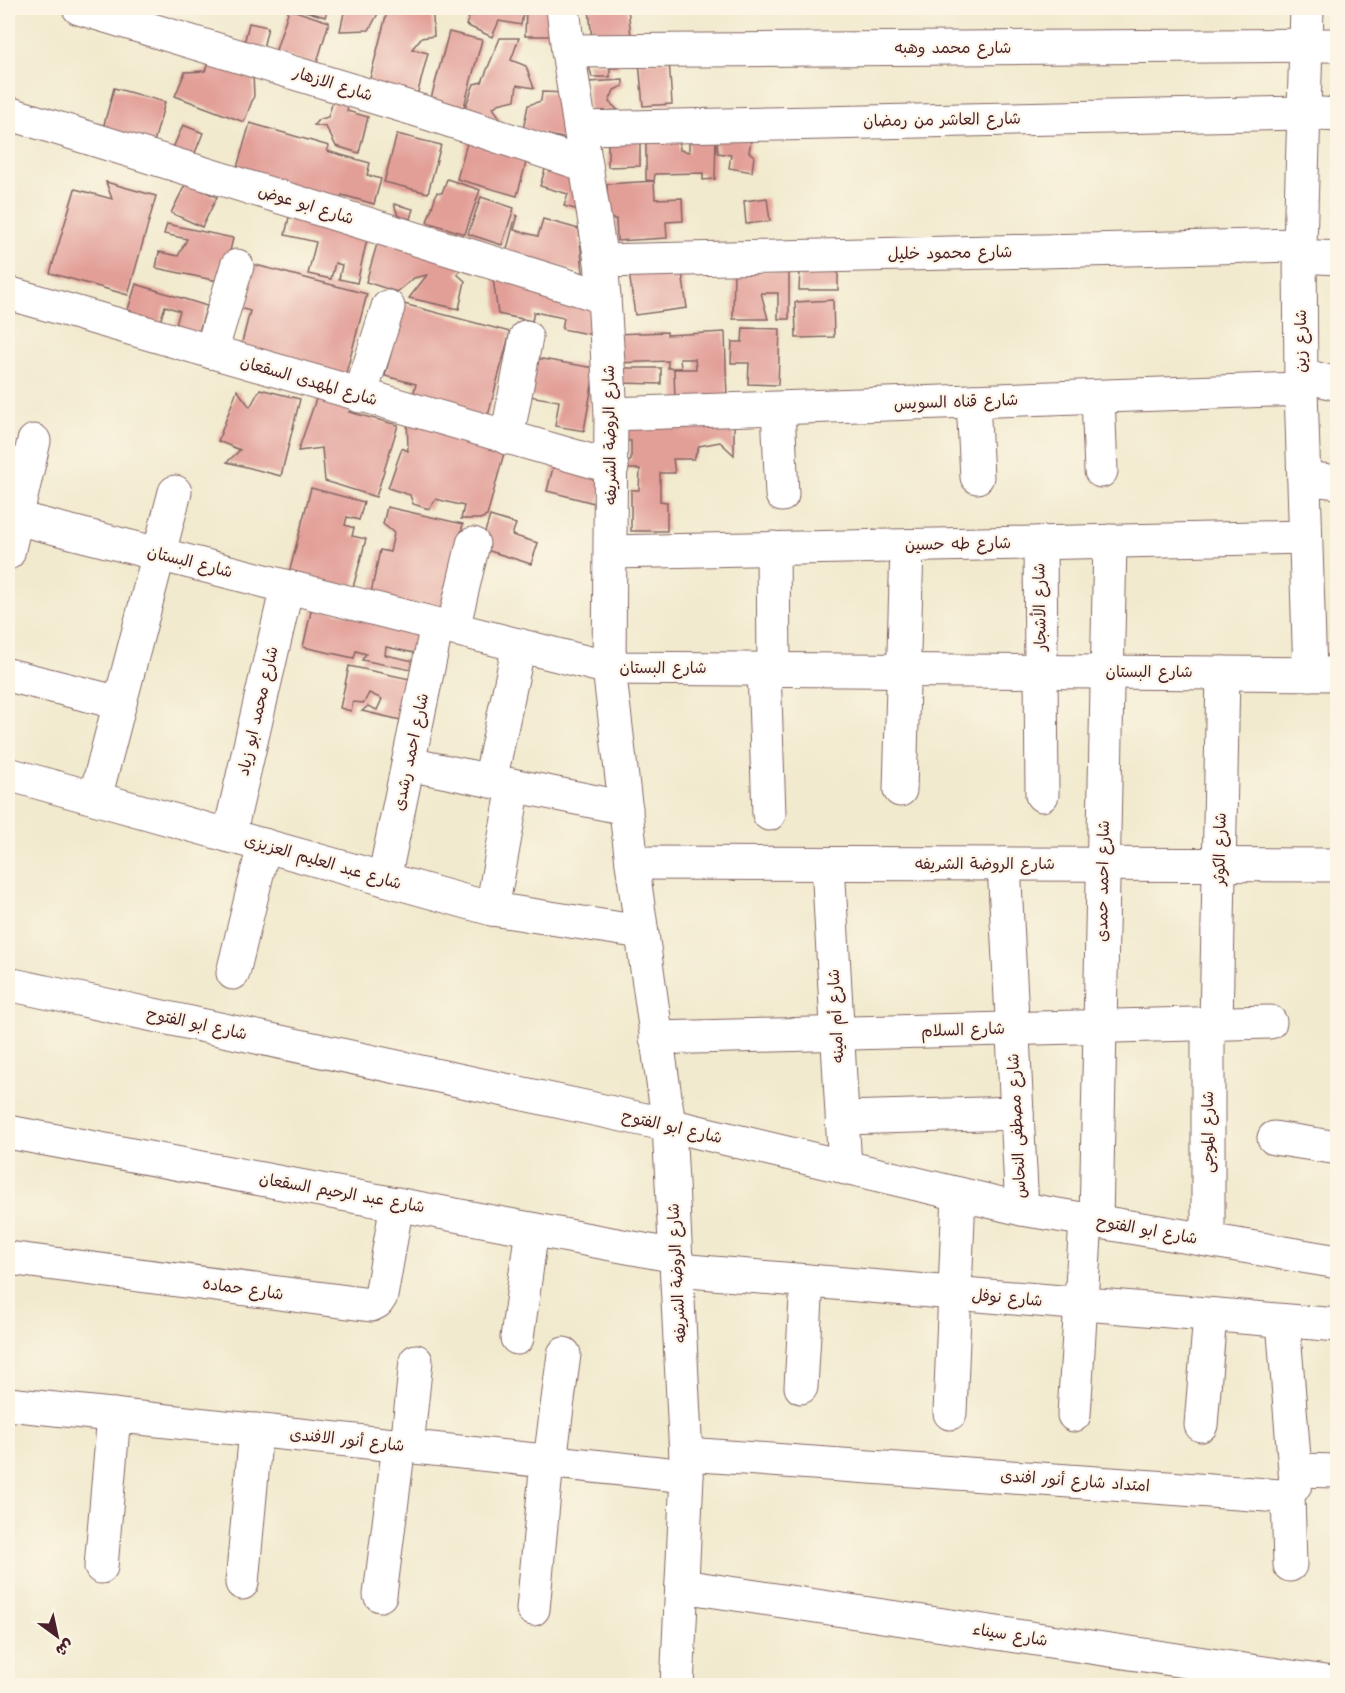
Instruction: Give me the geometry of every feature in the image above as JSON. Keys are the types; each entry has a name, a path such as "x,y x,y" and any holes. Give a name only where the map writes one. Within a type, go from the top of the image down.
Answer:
{"street":[{"name":"شارع الازهار","path":"79,8 428,113 586,165"},
{"name":"شارع الروضة الشريفه","path":"563,8 601,261 604,297 612,414 609,668 641,932 669,1125 686,1465 677,1686"},
{"name":"شارع زين","path":"1307,8 1322,45 1304,113 1300,250 1301,382 1305,537 1324,674"},
{"name":"شارع محمد وهبه","path":"568,51 1322,45"},
{"name":"شارع ابو عوض","path":"8,113 604,297"},
{"name":"شارع العاشر من رمضان","path":"580,128 1304,113 1338,115"},
{"name":"شارع محمود خليل","path":"601,261 1300,250 1338,258"},
{"path":"211,352 237,266"},
{"name":"شارع المهدى السقعان","path":"8,293 612,467"},
{"path":"360,396 388,307"},
{"path":"507,438 526,337"},
{"name":"شارع قناه السويس","path":"612,414 1098,397 1301,382 1338,384"},
{"path":"1098,397 1101,471"},
{"path":"973,401 976,477"},
{"path":"778,409 782,495"},
{"path":"8,553 12,517 34,441"},
{"path":"1304,478 1338,482"},
{"path":"95,798 175,492"},
{"name":"شارع البستان","path":"12,517 609,668 1324,674"},
{"name":"شارع طه حسين","path":"611,552 1305,537"},
{"name":"شارع احمد حمدى","path":"1074,1415 1080,1304 1091,1221 1100,1026 1110,541"},
{"name":"شارع الأشجار","path":"1040,543 1042,795"},
{"name":"شارع احمد رشدى","path":"384,879 408,764 445,627 473,544"},
{"path":"900,790 907,546"},
{"path":"769,814 769,669 773,548"},
{"name":"شارع محمد ابو زياد","path":"229,836 287,586"},
{"path":"492,909 502,783 519,645"},
{"name":"شارع الكوثر","path":"1212,1024 1220,864 1223,673"},
{"path":"8,675 120,703"},
{"path":"408,764 626,808"},
{"name":"شارع عبد العليم العزيزى","path":"8,774 492,909 641,932"},
{"path":"233,973 264,845"},
{"name":"شارع الروضة الشريفه","path":"632,863 1338,865"},
{"name":"شارع أم امينه","path":"828,864 845,1168"},
{"name":"شارع مصطفى النحاس","path":"1004,864 1022,1209"},
{"name":"شارع ابو الفتوح","path":"8,984 669,1125 1022,1209 1338,1262"},
{"name":"شارع السلام","path":"656,1038 1270,1022"},
{"name":"شارع الموجى","path":"1208,1240 1212,1024"},
{"path":"843,1118 1017,1113"},
{"name":"شارع عبد الرحيم السقعان","path":"8,1132 532,1229 676,1263"},
{"path":"1274,1138 1338,1148"},
{"path":"950,1413 959,1194"},
{"name":"شارع حماده","path":"8,1258 371,1305 381,1296 397,1204"},
{"path":"518,1338 532,1229"},
{"name":"شارع نوفل","path":"676,1263 807,1281 1338,1325"},
{"path":"801,1387 807,1281"},
{"path":"1201,1425 1210,1315"},
{"path":"1283,1321 1292,1482 1290,1565"},
{"path":"533,1609 548,1461 564,1354"},
{"path":"381,1595 416,1361"},
{"name":"شارع أنور الافندى","path":"8,1404 548,1461 686,1465"},
{"path":"101,1567 114,1415"},
{"path":"242,1583 256,1430"},
{"name":"امتداد شارع أنور افندى","path":"686,1465 1281,1496 1292,1482 1338,1471"},
{"name":"شارع سيناء","path":"682,1586 1338,1684"}],"building":[{"path":"295,8 328,8 325,17"},
{"path":"345,8 381,8 369,30 340,31"},
{"path":"388,8 427,8 433,17 434,36 421,38 412,49 428,53 415,103 367,90"},
{"path":"489,8 524,8 521,25 499,21 492,37 466,25 469,17"},
{"path":"526,8 553,8 552,36 525,36"},
{"path":"589,8 628,8 631,36 592,41"},
{"path":"289,9 329,22 316,66 275,53"},
{"path":"249,23 268,27 261,57 242,52"},
{"path":"449,32 482,40 460,121 427,113"},
{"path":"500,38 519,38 511,60 526,66 534,88 517,85 515,100 498,104 493,108 503,122 465,108 474,84 482,82"},
{"path":"210,58 253,73 254,96 244,122 175,96 185,72 205,71"},
{"path":"669,60 672,104 643,106 639,62"},
{"path":"588,63 619,63 619,68 610,68 610,77 592,77"},
{"path":"623,80 623,86 614,90 609,102 618,110 589,112 588,82"},
{"path":"114,88 165,102 151,153 100,139"},
{"path":"542,92 569,93 578,141 523,130 528,105 541,101"},
{"path":"333,101 348,106 347,111 368,117 359,153 336,146 326,127 314,125 318,120 328,117"},
{"path":"250,123 329,146 327,151 370,163 367,175 381,179 374,204 342,195 337,213 236,171"},
{"path":"183,125 203,133 191,163 170,155"},
{"path":"689,131 716,133 715,179 703,180 703,173 655,174 654,181 646,180 646,134 679,134 680,150 689,152"},
{"path":"470,132 530,148 517,196 457,179"},
{"path":"640,133 640,166 608,167 608,134"},
{"path":"716,133 752,136 749,152 754,156 752,172 729,168 731,155 718,153"},
{"path":"397,134 441,145 428,193 384,182"},
{"path":"547,163 578,171 582,211 564,206 568,194 540,186"},
{"path":"447,179 480,190 465,234 427,222 437,192 442,193"},
{"path":"654,181 655,199 682,198 683,221 666,222 667,238 617,241 616,219 608,219 607,184"},
{"path":"106,182 156,196 128,295 50,273 75,189 112,199"},
{"path":"186,183 217,197 202,227 171,213"},
{"path":"481,197 514,208 502,245 468,234"},
{"path":"767,198 770,221 746,224 744,201"},
{"path":"394,204 413,209 410,219 398,216"},
{"path":"290,213 369,231 357,283 339,279 342,265 335,263 331,279 308,274 316,242 285,235"},
{"path":"516,215 518,216 514,230 538,236 543,219 579,229 583,273 506,253"},
{"path":"167,224 233,238 223,282 156,268 159,252 178,256 187,239 164,234"},
{"path":"379,237 467,263 457,274 465,281 459,309 409,298 427,275 414,278 397,292 366,282"},
{"path":"248,263 367,294 345,377 240,350 250,311 236,307"},
{"path":"681,264 687,308 635,315 629,272"},
{"path":"734,270 789,271 789,319 778,319 778,293 761,293 768,319 733,319"},
{"path":"800,270 838,270 838,290 799,290"},
{"path":"492,271 598,301 594,335 562,329 564,318 534,312 532,321 498,314"},
{"path":"136,284 207,306 197,338 174,331 180,311 165,306 156,335 123,325"},
{"path":"833,300 834,337 796,338 795,302"},
{"path":"404,304 510,332 485,427 410,408 416,384 385,376"},
{"path":"743,328 780,329 778,385 748,384 749,363 731,363 732,342 742,342"},
{"path":"667,332 667,335 725,332 727,400 675,402 674,369 696,369 695,359 680,359 681,368 668,368 668,361 617,363 616,334"},
{"path":"530,357 595,368 584,431 555,426 559,401 523,395"},
{"path":"620,368 661,368 661,384 620,383"},
{"path":"260,389 300,399 281,476 227,462 240,450 218,441 237,390 250,407"},
{"path":"317,396 354,403 349,412 398,425 376,497 325,481 322,448 298,451"},
{"path":"407,415 507,442 487,516 480,519 461,519 464,506 436,499 429,509 413,504 410,495 388,488 402,448 408,451"},
{"path":"734,420 734,455 720,442 699,446 694,459 673,459 675,473 660,473 660,501 667,502 667,531 631,531 631,490 639,490 640,469 619,469 631,460 631,441 621,440 621,422"},
{"path":"556,456 607,469 598,504 547,491"},
{"path":"311,488 364,502 359,520 347,517 345,525 354,528 352,536 366,539 351,595 287,581"},
{"path":"387,507 463,524 440,623 371,593 380,550 390,552 394,533 383,524"},
{"path":"490,516 516,524 512,535 538,543 531,564 480,548"},
{"path":"312,607 429,631 424,655 386,647 385,655 414,661 411,670 362,660 366,654 356,651 354,658 303,647"},
{"path":"349,666 410,679 401,720 362,711 368,706 377,710 382,699 369,693 364,703 353,702 351,711 340,708"}]}
